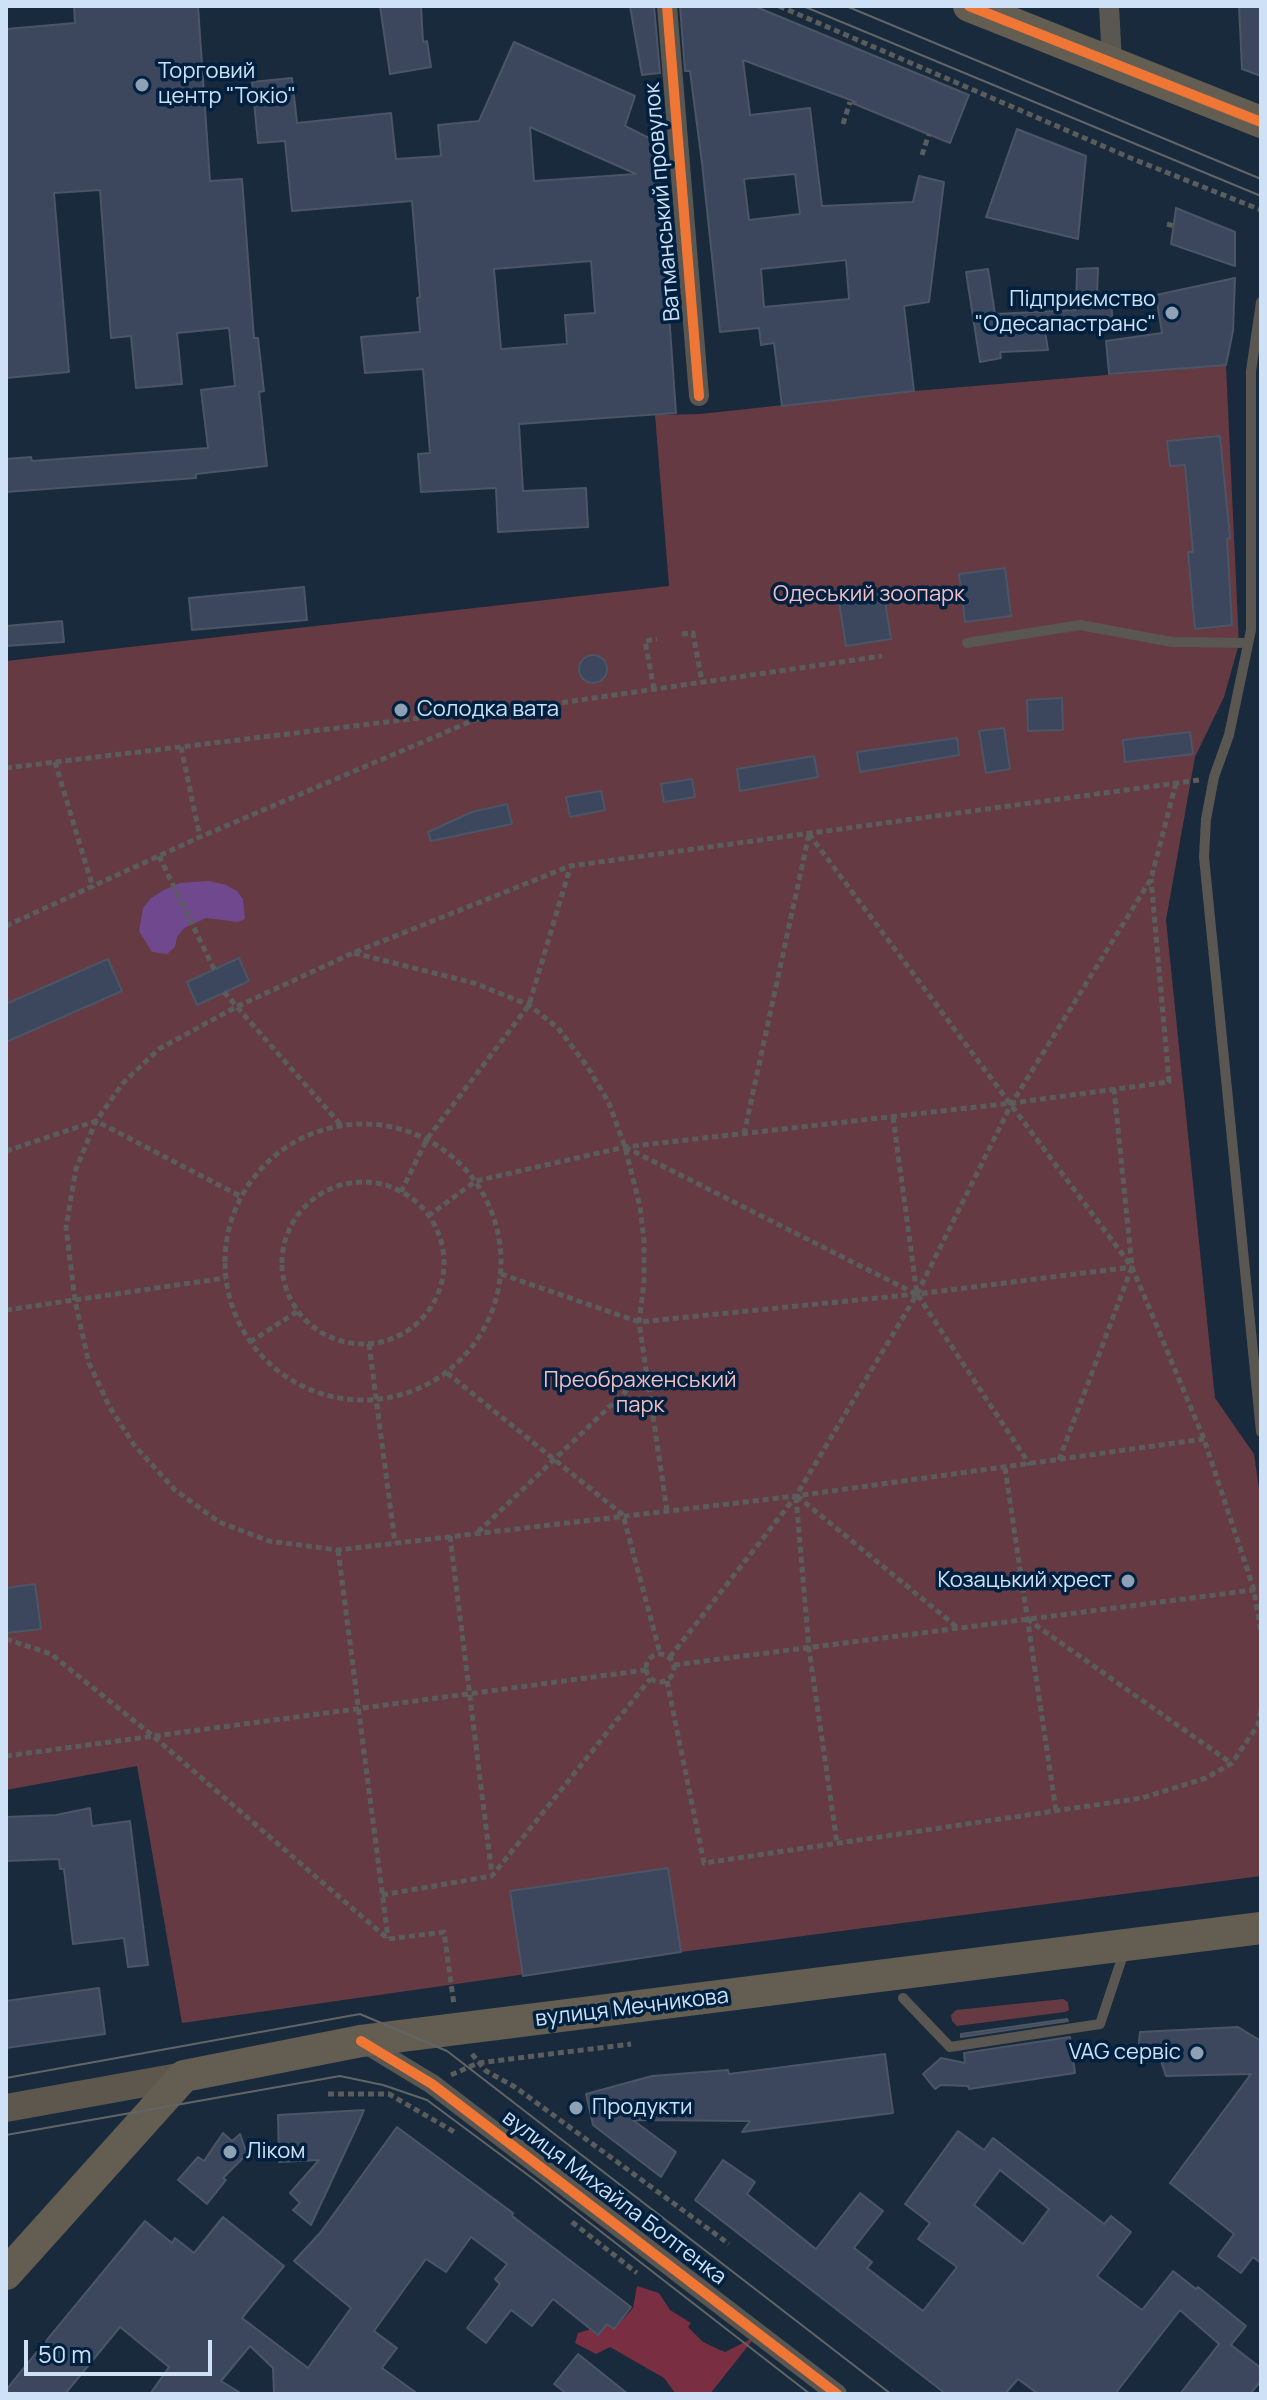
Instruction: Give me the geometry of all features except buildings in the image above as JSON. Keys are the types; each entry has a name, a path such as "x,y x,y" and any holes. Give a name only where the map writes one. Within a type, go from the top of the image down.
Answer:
{"main road":[{"path":"969,6 1261,122"},
{"name":"вулиця Мечникова","path":"6,2108 361,2041 1261,1928"},
{"path":"6,2274 184,2076"}],"street":[{"name":"Ватманський провулок","path":"667,6 699,396"},
{"path":"1109,6 1112,62"},
{"name":"вулиця Михайла Болтенка","path":"361,2041 432,2084 837,2394"}],"lane":[{"path":"1261,302 1251,371 1251,630 1229,735 1214,777 1206,819 1204,857 1261,1432"},
{"path":"967,643 1080,625 1172,642 1248,643"},
{"path":"903,1998 950,2047 1100,2024 1127,1944"}],"path":[{"path":"779,6 1144,164 1261,210"},
{"path":"843,124 850,102"},
{"path":"922,155 929,134"},
{"path":"682,634 693,633 702,682"},
{"path":"654,689 645,641 657,639"},
{"path":"6,768 453,714 491,713 882,656"},
{"path":"6,926 200,837 491,713"},
{"path":"181,747 200,837"},
{"path":"55,762 93,888"},
{"path":"1204,1439 796,1496 338,1550 269,1541 219,1522 175,1490 134,1445 109,1406 89,1363 75,1301 66,1227 76,1169 96,1121 123,1083 159,1049 236,1007 353,953 570,866 1214,777"},
{"path":"670,1657 796,1496 917,1294 1012,1103 1151,879 1176,783"},
{"path":"809,834 1132,1267 1204,1439 1258,1589 1261,1632"},
{"path":"744,1134 809,834"},
{"path":"159,856 214,969"},
{"path":"401,1192 427,1139 529,1005 570,866"},
{"path":"428,1216 476,1181 625,1147 1169,1082 1151,879"},
{"path":"353,953 474,983 529,1005 558,1028 587,1066 609,1103 625,1147 640,1207 644,1283 639,1322 667,1511"},
{"path":"224,992 340,1124"},
{"path":"1059,1460 1132,1267 1114,1089"},
{"path":"893,1117 917,1294 1030,1465"},
{"path":"6,1151 96,1121 240,1196"},
{"path":"370,1123 400,1128 427,1139 445,1150 476,1181 491,1210 500,1241 501,1274 492,1311 474,1345 447,1373 413,1391 377,1401 338,1399 301,1387 269,1365 235,1317 225,1278 226,1236 240,1196 266,1162 300,1138 340,1124 370,1123"},
{"path":"625,1147 917,1294"},
{"path":"362,1181 386,1185 409,1196 428,1216 439,1235 444,1259 441,1284 431,1307 415,1326 393,1338 369,1344 346,1343 324,1334 305,1320 291,1301 283,1279 282,1255 288,1232 300,1212 317,1196 338,1185 362,1181"},
{"path":"501,1274 639,1322 917,1294 1132,1267"},
{"path":"6,1310 225,1278"},
{"path":"250,1342 298,1311"},
{"path":"369,1344 395,1543"},
{"path":"477,1533 646,1372"},
{"path":"447,1373 623,1515 660,1653"},
{"path":"1005,1468 1056,1811"},
{"path":"796,1496 958,1628"},
{"path":"796,1496 809,1649 837,1843"},
{"path":"450,1536 492,1876"},
{"path":"338,1550 388,1939"},
{"path":"674,1665 1258,1589"},
{"path":"1026,1619 1232,1763"},
{"path":"6,1639 51,1654 153,1736 388,1939 444,1932 457,2031 478,2063 729,2244"},
{"path":"660,1653 670,1657 674,1665 673,1674 667,1681 658,1683 650,1679 646,1670 651,1657 660,1653"},
{"path":"6,1756 646,1670"},
{"path":"382,1895 492,1876 650,1679"},
{"path":"667,1681 704,1863 1142,1798 1206,1778 1232,1763 1258,1725 1261,1711"},
{"path":"397,2099 478,2063 631,2044"},
{"path":"328,2094 389,2094 459,2135"},
{"path":"564,2216 637,2273"}],"green space":[{"name":"Преображенський парк","path":"1226,365 1239,644 1224,697 1195,757 1166,920 1215,1398 1254,1454 1261,1503 1261,1876 681,1952 182,2023 137,1766 6,1790 6,661 669,586 655,415 700,414 914,391"},
{"path":"1063,1999 1068,2002 1069,2010 1065,2012 957,2026 952,2021 951,2015 956,2010"}],"shaded area":[{"path":"209,881 237,891 243,899 245,919 238,922 206,918 184,928 177,937 175,947 167,954 152,952 139,931 143,908 151,898 180,883"},
{"path":"637,2286 659,2293 670,2310 691,2323 688,2327 703,2342 720,2350 725,2352 755,2337 710,2394 676,2394 664,2378 610,2347 596,2354 575,2343 578,2333 607,2324 614,2329 633,2308"}],"tram line":[{"path":"803,6 1261,196"},
{"path":"846,6 1261,179"},
{"path":"6,2078 360,2014 447,2051 891,2394"},
{"path":"6,2135 340,2076 383,2085 427,2100 810,2394"}],"cycle path":[{"path":"667,6 699,396"},
{"path":"969,6 1261,122"},
{"path":"361,2041 432,2084 837,2394"}],"place":[{"name":"Торговий центр \"Токіо\"","path":"142,85"},
{"name":"Підприємство \"Одесапастранс\"","path":"1172,313"},
{"name":"Солодка вата","path":"401,710"},
{"name":"Козацький хрест","path":"1128,1581"},
{"name":"VAG сервіс","path":"1197,2053"},
{"name":"Продукти","path":"576,2108"},
{"name":"Ліком","path":"230,2152"}],"park label":[{"name":"Одеський зоопарк","path":"869,595"}]}
